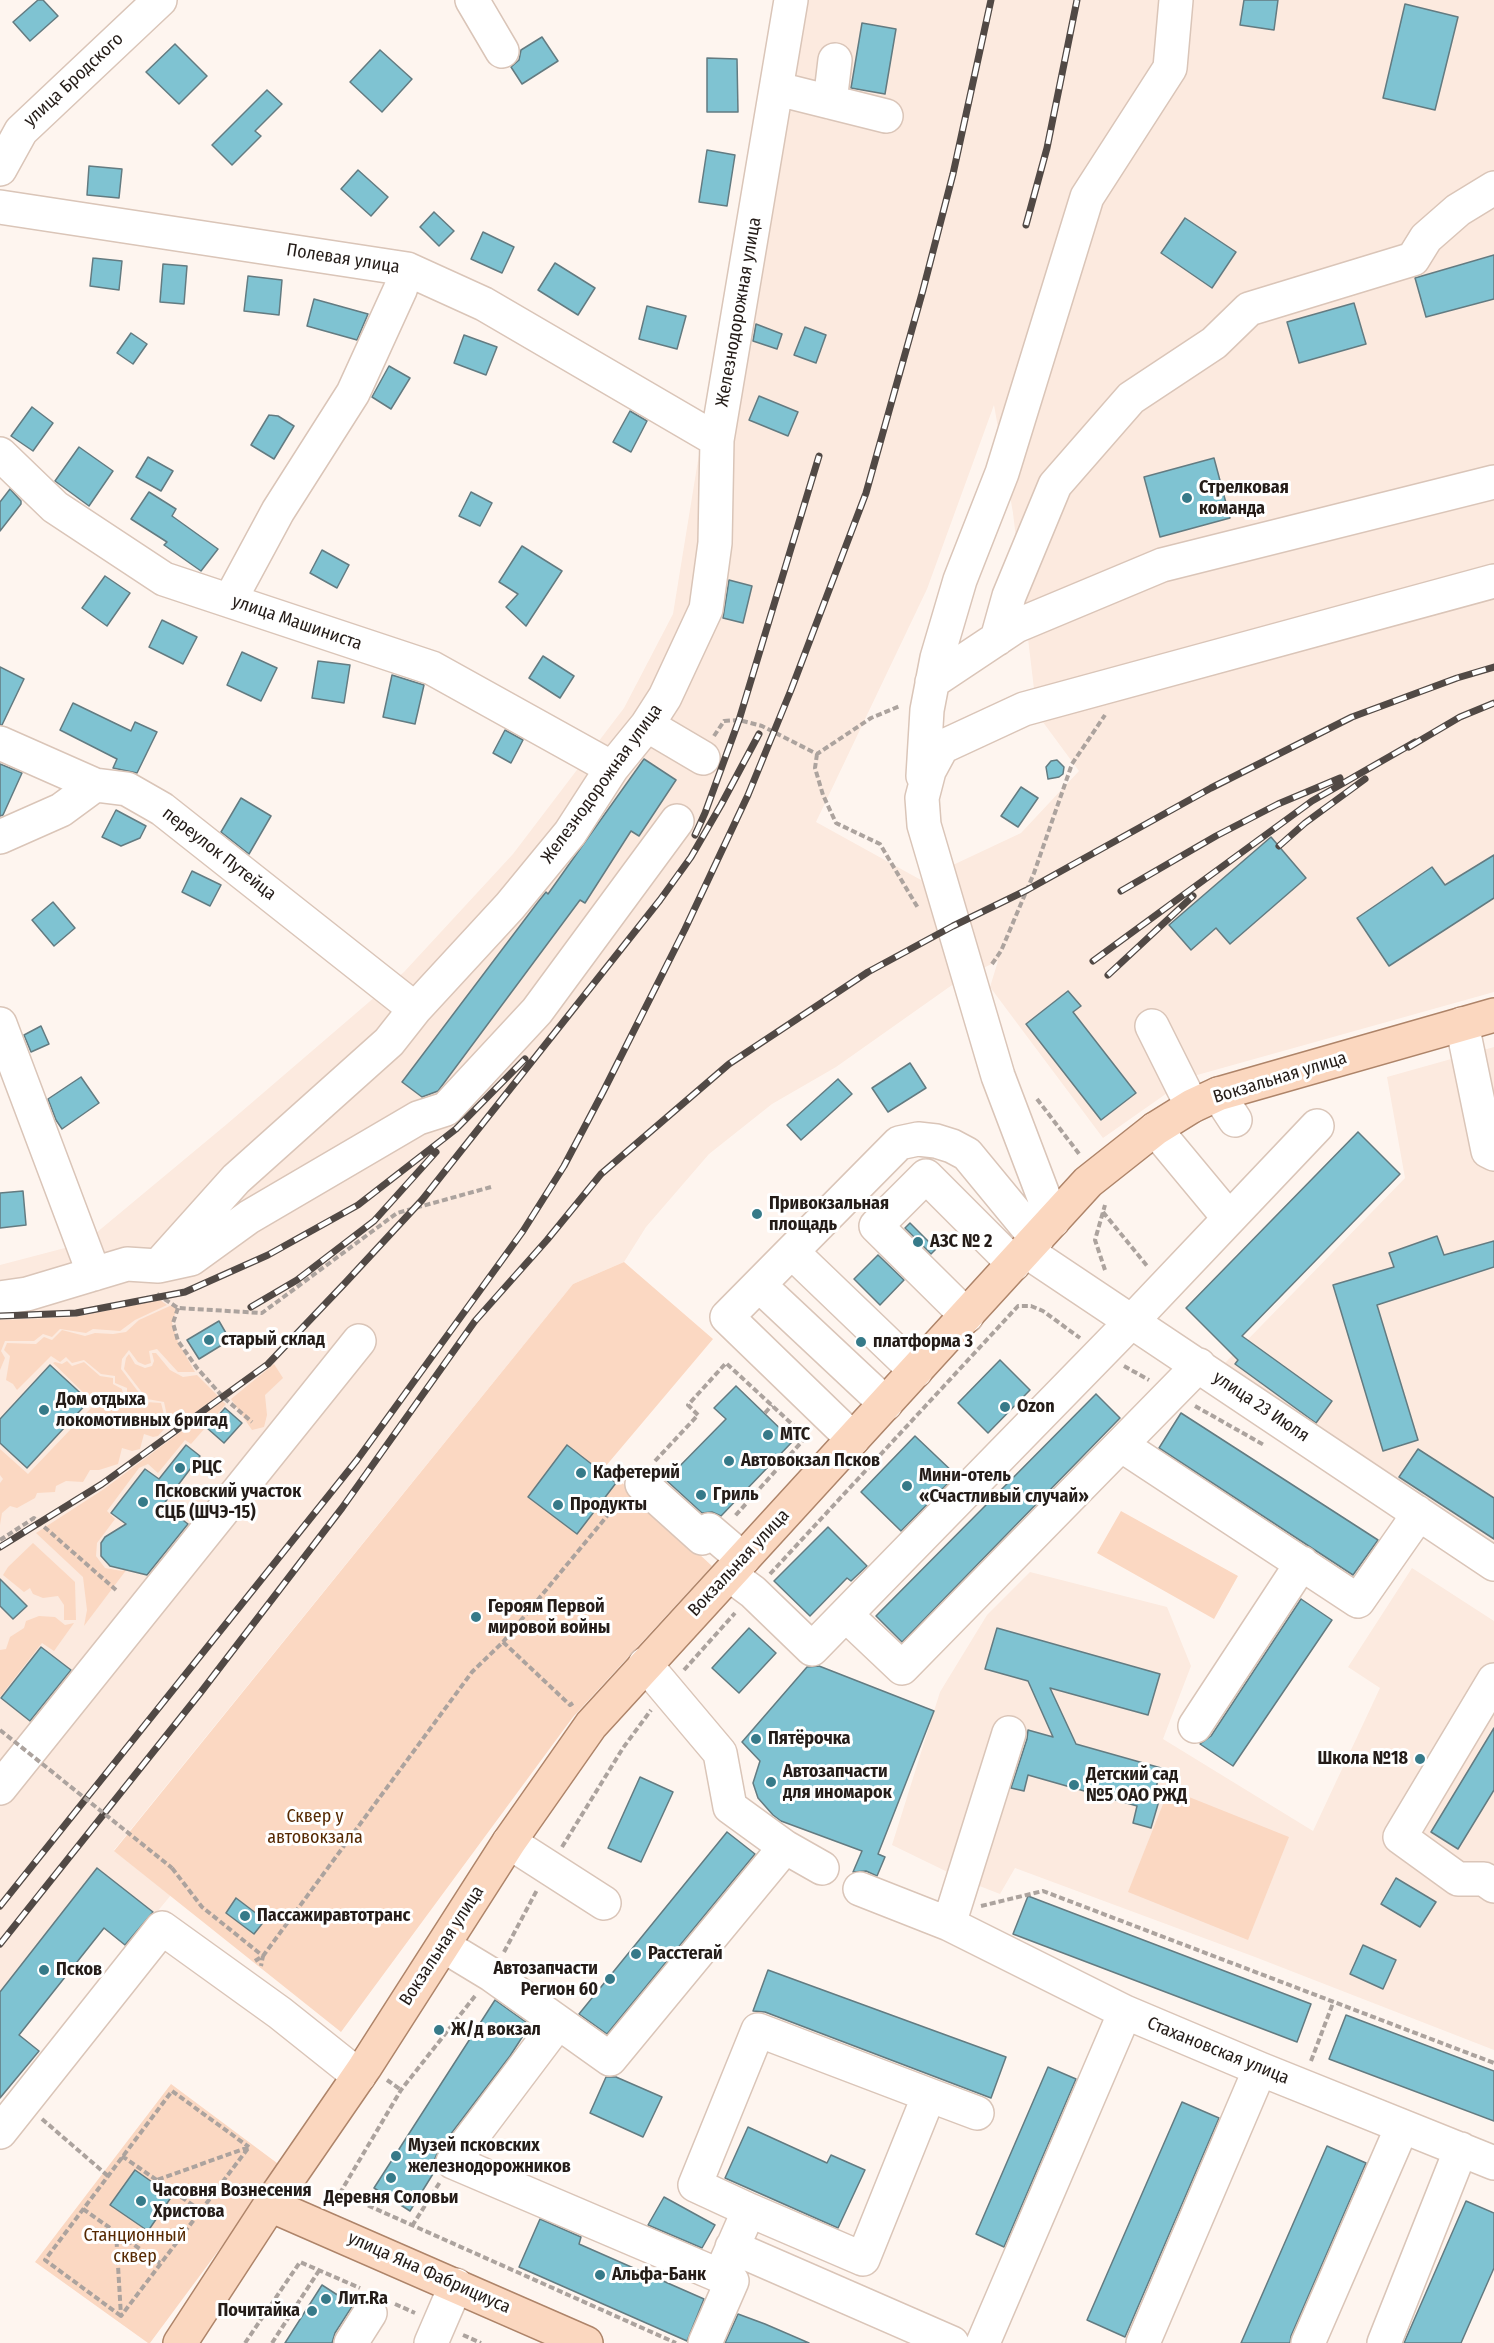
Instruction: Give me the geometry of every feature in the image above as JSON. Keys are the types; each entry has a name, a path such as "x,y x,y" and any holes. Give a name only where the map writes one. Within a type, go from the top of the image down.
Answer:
{"main road":[{"name":"Вокзальная улица","path":"180,2343 270,2205 359,2076 509,1842 591,1725 1088,1182 1155,1129 1494,1015"},
{"name":"улица Яна Фабрициуса","path":"270,2205 586,2343"}],"street":[{"name":"улица Бродского","path":"0,169 21,131 160,0"},
{"path":"472,0 501,51"},
{"name":"Железнодорожная улица","path":"142,1265 389,1042 415,1009 510,906 570,834 612,768 647,725 665,697 706,609 715,543 717,440 778,89 791,0"},
{"path":"1033,1244 998,1076 924,825 923,753 936,658 960,580 1002,473 1087,197 1170,68 1176,0"},
{"path":"830,102 835,60"},
{"path":"778,89 886,116"},
{"path":"997,639 1009,596 1055,485 1131,398 1214,343 1250,309 1413,259 1426,238 1458,210 1494,188"},
{"name":"Полевая улица","path":"0,207 407,268 484,304 717,440"},
{"path":"230,600 278,511 353,393 400,290 407,268"},
{"name":"улица Машиниста","path":"0,454 55,507 164,579 432,668 612,768"},
{"path":"931,691 1016,626 1162,565 1494,482"},
{"path":"922,798 929,771 942,747 1024,709 1494,581"},
{"path":"647,725 703,758"},
{"name":"переулок Путейца","path":"0,743 95,785 127,789 162,809 415,1009"},
{"path":"0,837 62,810 95,785"},
{"path":"0,1298 27,1294 94,1274 191,1259 249,1217 418,1118 446,1109 537,1011 677,821"},
{"path":"0,1024 94,1274"},
{"path":"1462,1024 1488,1151 1494,1154"},
{"path":"1152,1026 1215,1107"},
{"path":"639,1482 702,1538 709,1530 717,1536 753,1592 812,1649 1132,1321 1317,1126"},
{"path":"1155,1129 1229,1218"},
{"path":"853,1438 727,1317 899,1143 918,1139 952,1146 967,1154 999,1193 1033,1244"},
{"path":"967,1316 876,1226 926,1176 1033,1244"},
{"name":"улица 23 Июля","path":"1033,1244 1132,1321 1494,1564"},
{"path":"792,1252 916,1371"},
{"path":"759,1285 886,1404"},
{"path":"0,1788 358,1341"},
{"path":"846,1614 902,1668 1198,1365"},
{"path":"1121,1445 1358,1600 1417,1512"},
{"path":"1195,1726 1302,1563"},
{"path":"645,1664 720,1753 730,1807 785,1847 822,1868"},
{"path":"1494,1680 1400,1837 1458,1879 1484,1879 1494,1886"},
{"path":"950,1919 1009,1733"},
{"path":"509,1842 604,1903"},
{"path":"444,1946 492,1975 557,2024 610,2059 785,1847"},
{"name":"Стахановская улица","path":"860,1889 950,1919 1125,2012 1494,2163"},
{"path":"0,2132 162,1928 280,2013 359,2076"},
{"path":"983,2343 1125,2012"},
{"path":"557,2024 453,2162 732,2282 705,2343"},
{"path":"929,2095 863,2259 695,2185 758,2030 929,2095 976,2113"},
{"path":"1143,2343 1260,2069"},
{"path":"1308,2343 1402,2127"},
{"path":"1384,2343 1461,2149"},
{"path":"720,2276 749,2210"},
{"path":"732,2247 952,2343"},
{"path":"435,2333 456,2285"},
{"path":"351,2343 373,2301"}],"path":[{"path":"988,969 1001,951 1034,873 1072,764 1126,681"},
{"path":"922,913 880,844 836,823 823,795 815,768 817,754 871,718 931,691"},
{"path":"703,758 724,721 739,720 762,726 817,754"},
{"path":"1037,1098 1083,1160"},
{"path":"142,1265 149,1289 178,1308 262,1313 397,1213 490,1187"},
{"path":"1106,1273 1095,1240 1107,1200"},
{"path":"178,1308 173,1323 178,1341 197,1368 223,1397 252,1422"},
{"path":"254,1961 263,1956 472,1672 503,1642 698,1415 688,1405 726,1363 806,1437 717,1536"},
{"path":"0,1540 34,1518 116,1590"},
{"path":"503,1642 570,1705 579,1697"},
{"path":"0,1730 172,1868 202,1907 263,1956"},
{"path":"950,1919 1042,1891 1494,2063"},
{"path":"1302,2085 1333,2002"},
{"path":"121,2316 45,2260 122,2156 172,2091 249,2147"},
{"path":"23,2103 108,2175"},
{"path":"157,2180 249,2147"},
{"path":"121,2316 249,2147"},
{"path":"122,2156 200,2210"},
{"path":"412,2226 453,2162"},
{"path":"340,2193 676,2343"},
{"path":"83,2209 160,2263"},
{"path":"116,2232 121,2316"},
{"path":"245,2343 300,2262 320,2269 373,2301 435,2333 481,2343"},
{"path":"272,2343 320,2269"}],"shaded area":[{"path":"777,0 1494,0 1494,992 1190,1077 1103,1138 990,987 998,961 962,978 836,1067 772,1104 709,1154 646,1227 624,1262 573,1284 114,1850 171,1895 128,1947 103,1928 19,2034 39,2051 0,2098 0,1265 84,1243 404,972 513,854 624,708 673,614","holes":["994,405 1013,513 1037,714 1079,771 1021,833 921,880 816,822 927,589"]},
{"path":"1494,1047 1494,1552 1224,1364 1405,1178 1387,1077"},
{"path":"1412,1568 1494,1621 1494,2050 1255,1957 1015,1868 1000,1894 964,1880 892,1845 940,1692 987,1615 1030,1572 1167,1607 1191,1666 1163,1739 1313,1831 1380,1688 1348,1667"}],"green space":[{"name":"Сквер у автовокзала","path":"624,1262 713,1339 605,1467 712,1566 573,1717 341,2032 114,1851 573,1284"},
{"path":"160,1300 167,1305 135,1320 120,1331 93,1329 86,1333 60,1329 52,1337 43,1334 34,1341 5,1341 1,1351 5,1358 0,1370 0,1320 75,1317"},
{"path":"172,1305 177,1308 172,1323 178,1342 195,1372 178,1372 157,1349 149,1351 151,1363 145,1365 138,1362 129,1350 122,1359 121,1369 146,1402 161,1403 167,1426 158,1436 144,1434 140,1449 132,1451 122,1448 118,1464 99,1470 90,1470 83,1482 66,1481 56,1486 55,1492 37,1493 35,1498 17,1508 10,1506 2,1513 0,1525 0,1483 3,1479 0,1475 0,1449 28,1474 91,1408 104,1405 109,1411 115,1397 127,1400 127,1388 115,1383 115,1376 101,1374 84,1360 72,1363 66,1357 60,1362 51,1356 17,1390 6,1380 10,1356 4,1350 7,1343 36,1344 44,1337 52,1340 62,1330 85,1336 95,1333 126,1332 139,1320"},
{"path":"152,1353 156,1353 170,1370 183,1377 197,1375 218,1396 170,1430 164,1402 147,1399 124,1369 129,1354 135,1364 145,1368 152,1366 154,1361"},
{"path":"67,1361 72,1366 84,1362 100,1376 113,1378 113,1384 122,1389 123,1396 111,1395 107,1404 94,1403 53,1363 62,1364"},
{"path":"274,1364 283,1378 265,1395 267,1415 264,1427 252,1430 231,1399"},
{"path":"222,1401 226,1404 191,1444 185,1440 158,1473 148,1464 139,1468 107,1511 115,1519 97,1543 96,1556 105,1568 122,1571 127,1569 84,1626 87,1610 83,1577 36,1533 104,1489"},
{"path":"1121,1511 1238,1576 1214,1619 1097,1553"},
{"path":"33,1543 75,1582 76,1620 64,1620 64,1605 58,1596 43,1598 33,1594 30,1588 24,1592 3,1575 8,1567"},
{"path":"39,1616 55,1617 65,1625 74,1623 54,1651 42,1643 0,1697 0,1650 6,1649 10,1637 24,1628 26,1621"},
{"path":"1169,1789 1289,1837 1248,1940 1128,1892"},
{"name":"Станционный сквер","path":"171,2084 281,2166 148,2343 35,2262"}],"building":[{"path":"38,0 43,0 58,16 30,41 13,22"},
{"path":"1244,0 1278,0 1274,30 1240,25"},
{"path":"1405,4 1458,17 1435,110 1383,98"},
{"path":"862,23 896,29 885,94 851,88"},
{"path":"542,37 558,61 522,84 511,67 519,60 521,50"},
{"path":"175,44 207,76 179,104 146,72"},
{"path":"380,50 412,79 382,112 350,82"},
{"path":"707,58 737,59 738,112 707,112"},
{"path":"267,90 282,104 255,131 261,136 232,165 212,145"},
{"path":"707,150 735,155 727,206 699,202"},
{"path":"89,166 122,169 119,198 87,195"},
{"path":"358,170 388,197 371,216 341,189"},
{"path":"434,212 454,231 439,246 420,227"},
{"path":"1185,218 1236,252 1212,288 1161,253"},
{"path":"483,232 514,247 502,273 471,259"},
{"path":"1494,255 1494,299 1426,317 1415,278"},
{"path":"93,258 122,261 119,290 90,286"},
{"path":"555,263 595,288 578,315 538,290"},
{"path":"163,264 187,266 184,304 160,302"},
{"path":"248,276 282,280 279,315 244,311"},
{"path":"314,299 368,314 357,340 307,326"},
{"path":"1354,303 1366,344 1299,363 1287,322"},
{"path":"647,306 686,316 677,349 639,339"},
{"path":"756,324 782,334 777,349 753,341"},
{"path":"805,327 826,335 816,363 794,355"},
{"path":"131,333 147,344 133,364 117,353"},
{"path":"464,335 497,347 486,375 454,363"},
{"path":"389,366 410,378 391,409 372,397"},
{"path":"759,396 798,412 788,436 749,420"},
{"path":"32,407 53,423 33,451 11,436"},
{"path":"630,411 647,421 631,452 613,442"},
{"path":"269,415 278,416 294,426 274,459 251,445"},
{"path":"79,447 113,471 89,506 55,481"},
{"path":"148,457 173,471 161,491 136,477"},
{"name":"Стрелковая команда","path":"1214,458 1230,518 1160,537 1144,477"},
{"path":"10,489 21,504 0,531 0,502"},
{"path":"149,492 176,509 172,516 218,549 201,571 164,545 167,542 131,519"},
{"path":"471,492 492,503 480,526 459,516"},
{"path":"522,546 562,571 526,626 506,607 518,594 499,582"},
{"path":"322,550 349,565 337,588 310,573"},
{"path":"105,576 130,593 107,626 82,608"},
{"path":"729,580 752,586 743,623 723,618"},
{"path":"162,620 197,637 183,664 149,647"},
{"path":"242,652 277,668 261,701 227,685"},
{"path":"543,656 574,676 560,698 529,678"},
{"path":"318,661 350,665 344,703 312,698"},
{"path":"0,667 24,679 2,725 0,725"},
{"path":"392,675 424,685 415,724 383,717"},
{"path":"73,703 131,731 135,722 157,732 137,773 113,768 117,759 60,730"},
{"path":"505,730 523,740 511,763 493,753"},
{"path":"644,759 676,780 639,836 631,831 585,903 580,900 438,1091 422,1097 402,1082 538,902 546,892 548,894"},
{"path":"1057,760 1064,767 1063,774 1048,779 1046,767 1051,761"},
{"path":"0,764 22,773 3,815 0,816"},
{"path":"1021,787 1038,798 1018,827 1001,816"},
{"path":"241,798 271,816 249,854 221,832"},
{"path":"116,810 146,826 140,838 121,846 102,837"},
{"path":"1271,837 1306,878 1230,944 1216,928 1191,950 1169,925"},
{"path":"1494,855 1494,898 1389,966 1357,918 1432,867 1445,885"},
{"path":"192,871 221,885 210,906 182,892"},
{"path":"53,902 75,928 54,946 32,920"},
{"path":"1068,991 1081,1006 1073,1012 1136,1093 1101,1120 1026,1024"},
{"path":"41,1026 49,1044 31,1052 24,1035"},
{"path":"910,1063 926,1088 888,1112 872,1088"},
{"path":"81,1077 99,1103 62,1129 48,1099"},
{"path":"838,1079 852,1094 801,1140 787,1125"},
{"path":"1358,1132 1400,1174 1242,1336 1332,1401 1316,1423 1235,1364 1238,1360 1186,1308"},
{"path":"23,1191 26,1225 0,1228 0,1193"},
{"path":"910,1223 936,1249 931,1254 905,1228"},
{"path":"1437,1236 1444,1255 1494,1241 1494,1267 1377,1305 1418,1440 1383,1451 1333,1285 1394,1267 1389,1253"},
{"path":"878,1255 904,1280 880,1305 854,1279"},
{"name":"старый склад","path":"219,1321 230,1340 199,1359 187,1340"},
{"path":"1000,1360 1030,1390 988,1433 958,1403"},
{"name":"Дом отдыха локомотивных бригад","path":"50,1365 89,1401 27,1468 0,1443 0,1419"},
{"name":"Автовокзал Псков","path":"736,1386 793,1441 721,1516 712,1512 702,1513 666,1480 726,1419 714,1408"},
{"path":"1096,1394 1120,1418 902,1642 876,1616"},
{"path":"225,1408 242,1423 224,1443 207,1428"},
{"path":"1181,1413 1378,1540 1353,1575 1159,1448"},
{"path":"915,1436 956,1475 901,1531 861,1492"},
{"path":"186,1445 200,1456 163,1505 188,1524 147,1575 110,1566 101,1556 101,1543 105,1537 126,1524 111,1513 145,1469 159,1479"},
{"path":"567,1445 616,1483 577,1534 528,1497"},
{"path":"1418,1449 1494,1498 1494,1539 1399,1477"},
{"path":"828,1527 867,1566 851,1581 847,1578 810,1616 774,1581"},
{"path":"0,1579 27,1606 13,1619 0,1606"},
{"path":"1301,1599 1332,1620 1233,1766 1200,1744 1211,1736"},
{"path":"749,1628 776,1653 739,1693 712,1668"},
{"path":"997,1628 1160,1674 1148,1715 1050,1688 1076,1744 1161,1768 1155,1792 1161,1794 1151,1828 1133,1823 1137,1806 1028,1775 1024,1791 1011,1788 1028,1730 1053,1737 1028,1681 985,1669"},
{"path":"41,1647 71,1670 30,1721 1,1698"},
{"path":"819,1666 934,1711 878,1854 885,1857 877,1876 866,1871 853,1872 862,1851 781,1821 773,1815 758,1798 753,1783 760,1761 742,1742 807,1667"},
{"path":"1494,1728 1494,1790 1458,1849 1431,1832"},
{"path":"640,1777 673,1792 641,1862 608,1848"},
{"path":"727,1832 755,1854 607,2034 579,2014"},
{"name":"Псков","path":"97,1868 153,1912 125,1945 104,1928 19,2035 39,2051 0,2098 0,1992"},
{"path":"1396,1878 1436,1902 1420,1927 1381,1904"},
{"path":"1028,1896 1311,2004 1297,2042 1013,1934"},
{"name":"Пассажиравтотранс","path":"236,1898 265,1920 254,1934 226,1913"},
{"path":"1363,1945 1396,1960 1383,1989 1350,1974"},
{"path":"768,1970 1006,2057 991,2098 765,2012 753,2011"},
{"path":"495,2000 530,2025 510,2056 438,2151 434,2161 436,2169 410,2211 374,2188"},
{"path":"1346,2015 1494,2071 1494,2121 1329,2059"},
{"path":"1048,2067 1076,2079 1004,2247 976,2234"},
{"path":"606,2077 616,2077 662,2097 643,2137 590,2113"},
{"path":"1182,2102 1219,2118 1125,2337 1087,2320"},
{"path":"748,2127 827,2163 831,2155 865,2170 838,2228 725,2178"},
{"path":"1327,2146 1366,2163 1291,2336 1290,2343 1241,2343"},
{"name":"Часовня Вознесения Христова","path":"135,2170 172,2196 148,2231 110,2205"},
{"path":"664,2197 715,2225 702,2248 648,2225"},
{"path":"1466,2201 1494,2213 1494,2268 1461,2343 1404,2343"},
{"path":"540,2219 581,2237 579,2244 704,2299 687,2341 519,2267"},
{"path":"322,2285 353,2305 335,2333 332,2343 285,2343"},
{"path":"738,2314 765,2324 809,2343 725,2343"}],"railway":[{"path":"0,1906 357,1460 523,1231 564,1166 603,1092 685,929 748,795 791,690 866,493 953,174 991,0"},
{"path":"1026,225 1047,148 1077,0"},
{"path":"695,835 739,720 819,456"},
{"path":"0,1944 201,1692 342,1508 475,1321 547,1240 601,1174 729,1064 868,972 953,926 1027,890 1211,788 1352,717 1457,678 1494,667"},
{"path":"1409,747 1460,717 1494,703"},
{"path":"0,1547 102,1484 268,1364 346,1282 422,1200 660,900 691,857 759,734"},
{"path":"1093,961 1312,801 1415,742"},
{"path":"1121,891 1216,836 1278,804 1340,778"},
{"path":"1279,846 1305,823 1365,779"},
{"path":"1108,975 1193,896"},
{"path":"0,1316 76,1313 185,1292 268,1255 358,1205 456,1129 525,1059"},
{"path":"251,1307 297,1280 374,1221 436,1152"}],"place":[{"name":"Стрелковая команда","path":"1187,498"},
{"name":"Привокзальная площадь","path":"757,1214"},
{"name":"АЗС № 2","path":"918,1242"},
{"name":"старый склад","path":"209,1340"},
{"name":"платформа 3","path":"861,1342"},
{"name":"Ozon","path":"1005,1407"},
{"name":"Дом отдыха локомотивных бригад","path":"44,1410"},
{"name":"МТС","path":"768,1435"},
{"name":"Автовокзал Псков","path":"729,1461"},
{"name":"РЦС","path":"180,1468"},
{"name":"Кафетерий","path":"581,1473"},
{"name":"Мини-отель «Счастливый случай»","path":"907,1486"},
{"name":"Гриль","path":"701,1495"},
{"name":"Псковский участок СЦБ (ШЧЭ-15)","path":"143,1502"},
{"name":"Продукты","path":"558,1505"},
{"name":"Героям Первой мировой войны","path":"476,1617"},
{"name":"Пятёрочка","path":"756,1739"},
{"name":"Школа №18","path":"1420,1759"},
{"name":"Автозапчасти для иномарок","path":"771,1782"},
{"name":"Детский сад №5 ОАО РЖД","path":"1074,1785"},
{"name":"Пассажиравтотранс","path":"245,1916"},
{"name":"Расстегай","path":"636,1954"},
{"name":"Псков","path":"44,1970"},
{"name":"Автозапчасти Регион 60","path":"610,1979"},
{"name":"Ж/д вокзал","path":"439,2030"},
{"name":"Музей псковских железнодорожников","path":"396,2156"},
{"name":"Деревня Соловьи","path":"391,2178"},
{"name":"Часовня Вознесения Христова","path":"141,2201"},
{"name":"Альфа-Банк","path":"600,2275"},
{"name":"Лит.Ra","path":"326,2299"},
{"name":"Почитайка","path":"312,2311"}]}
